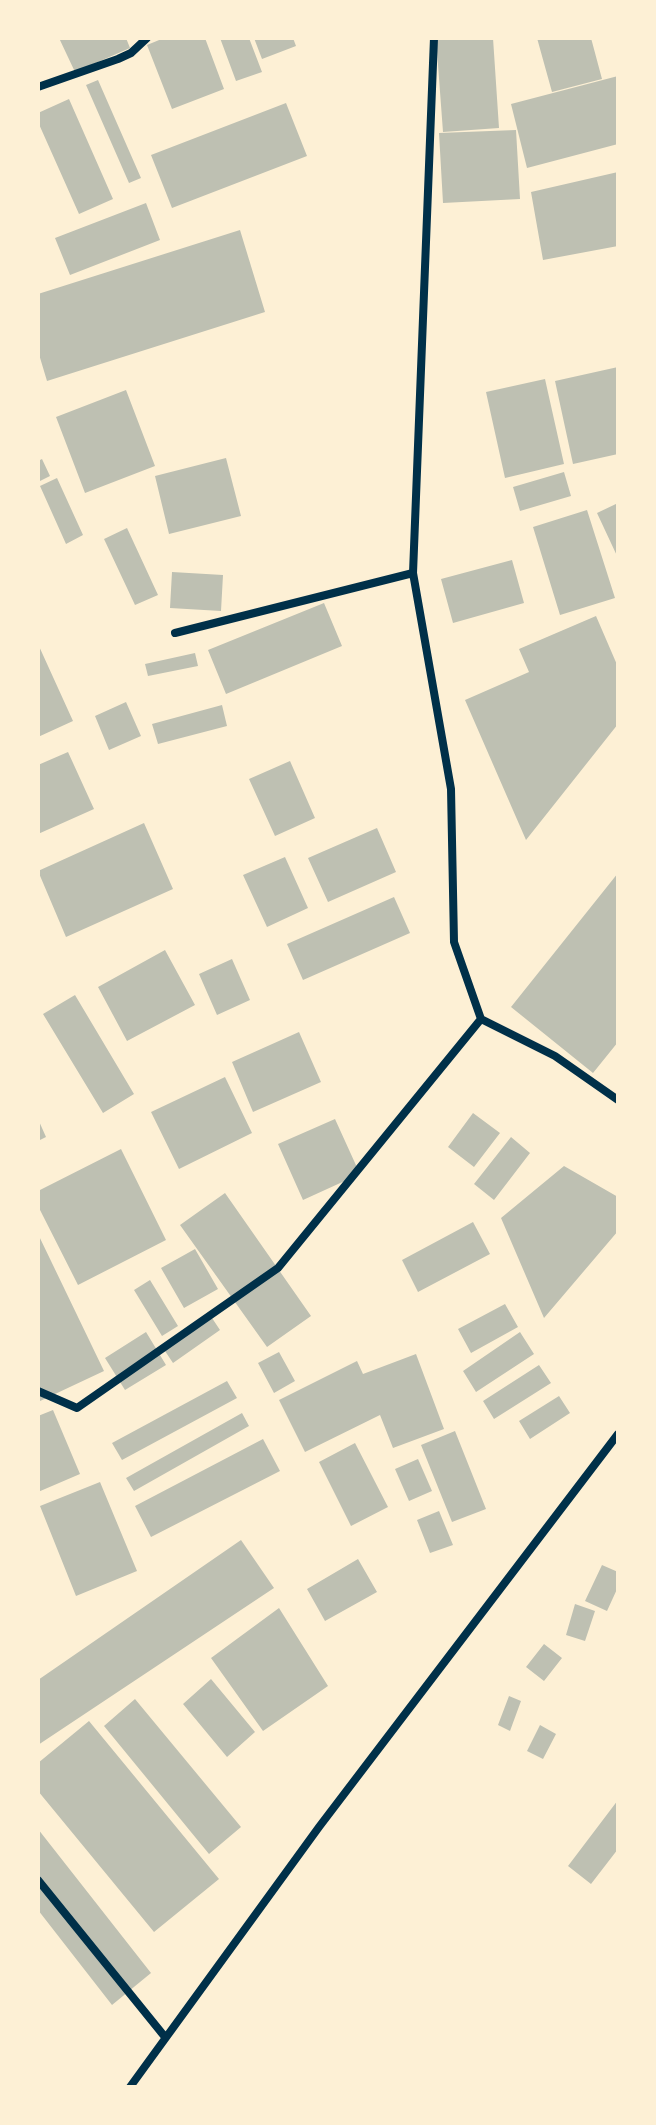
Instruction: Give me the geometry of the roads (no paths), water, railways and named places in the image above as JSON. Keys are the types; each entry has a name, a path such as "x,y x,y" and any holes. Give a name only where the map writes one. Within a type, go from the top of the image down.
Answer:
{"street":[{"path":"38,87 131,53 147,38"},
{"path":"434,38 413,573 451,789 454,942 481,1019 555,1056 618,1100"},
{"path":"175,633 413,573"},
{"path":"38,1391 77,1408 278,1268 481,1019"},
{"path":"130,2087 319,1827 618,1434"},
{"path":"38,1880 165,2037"}]}
